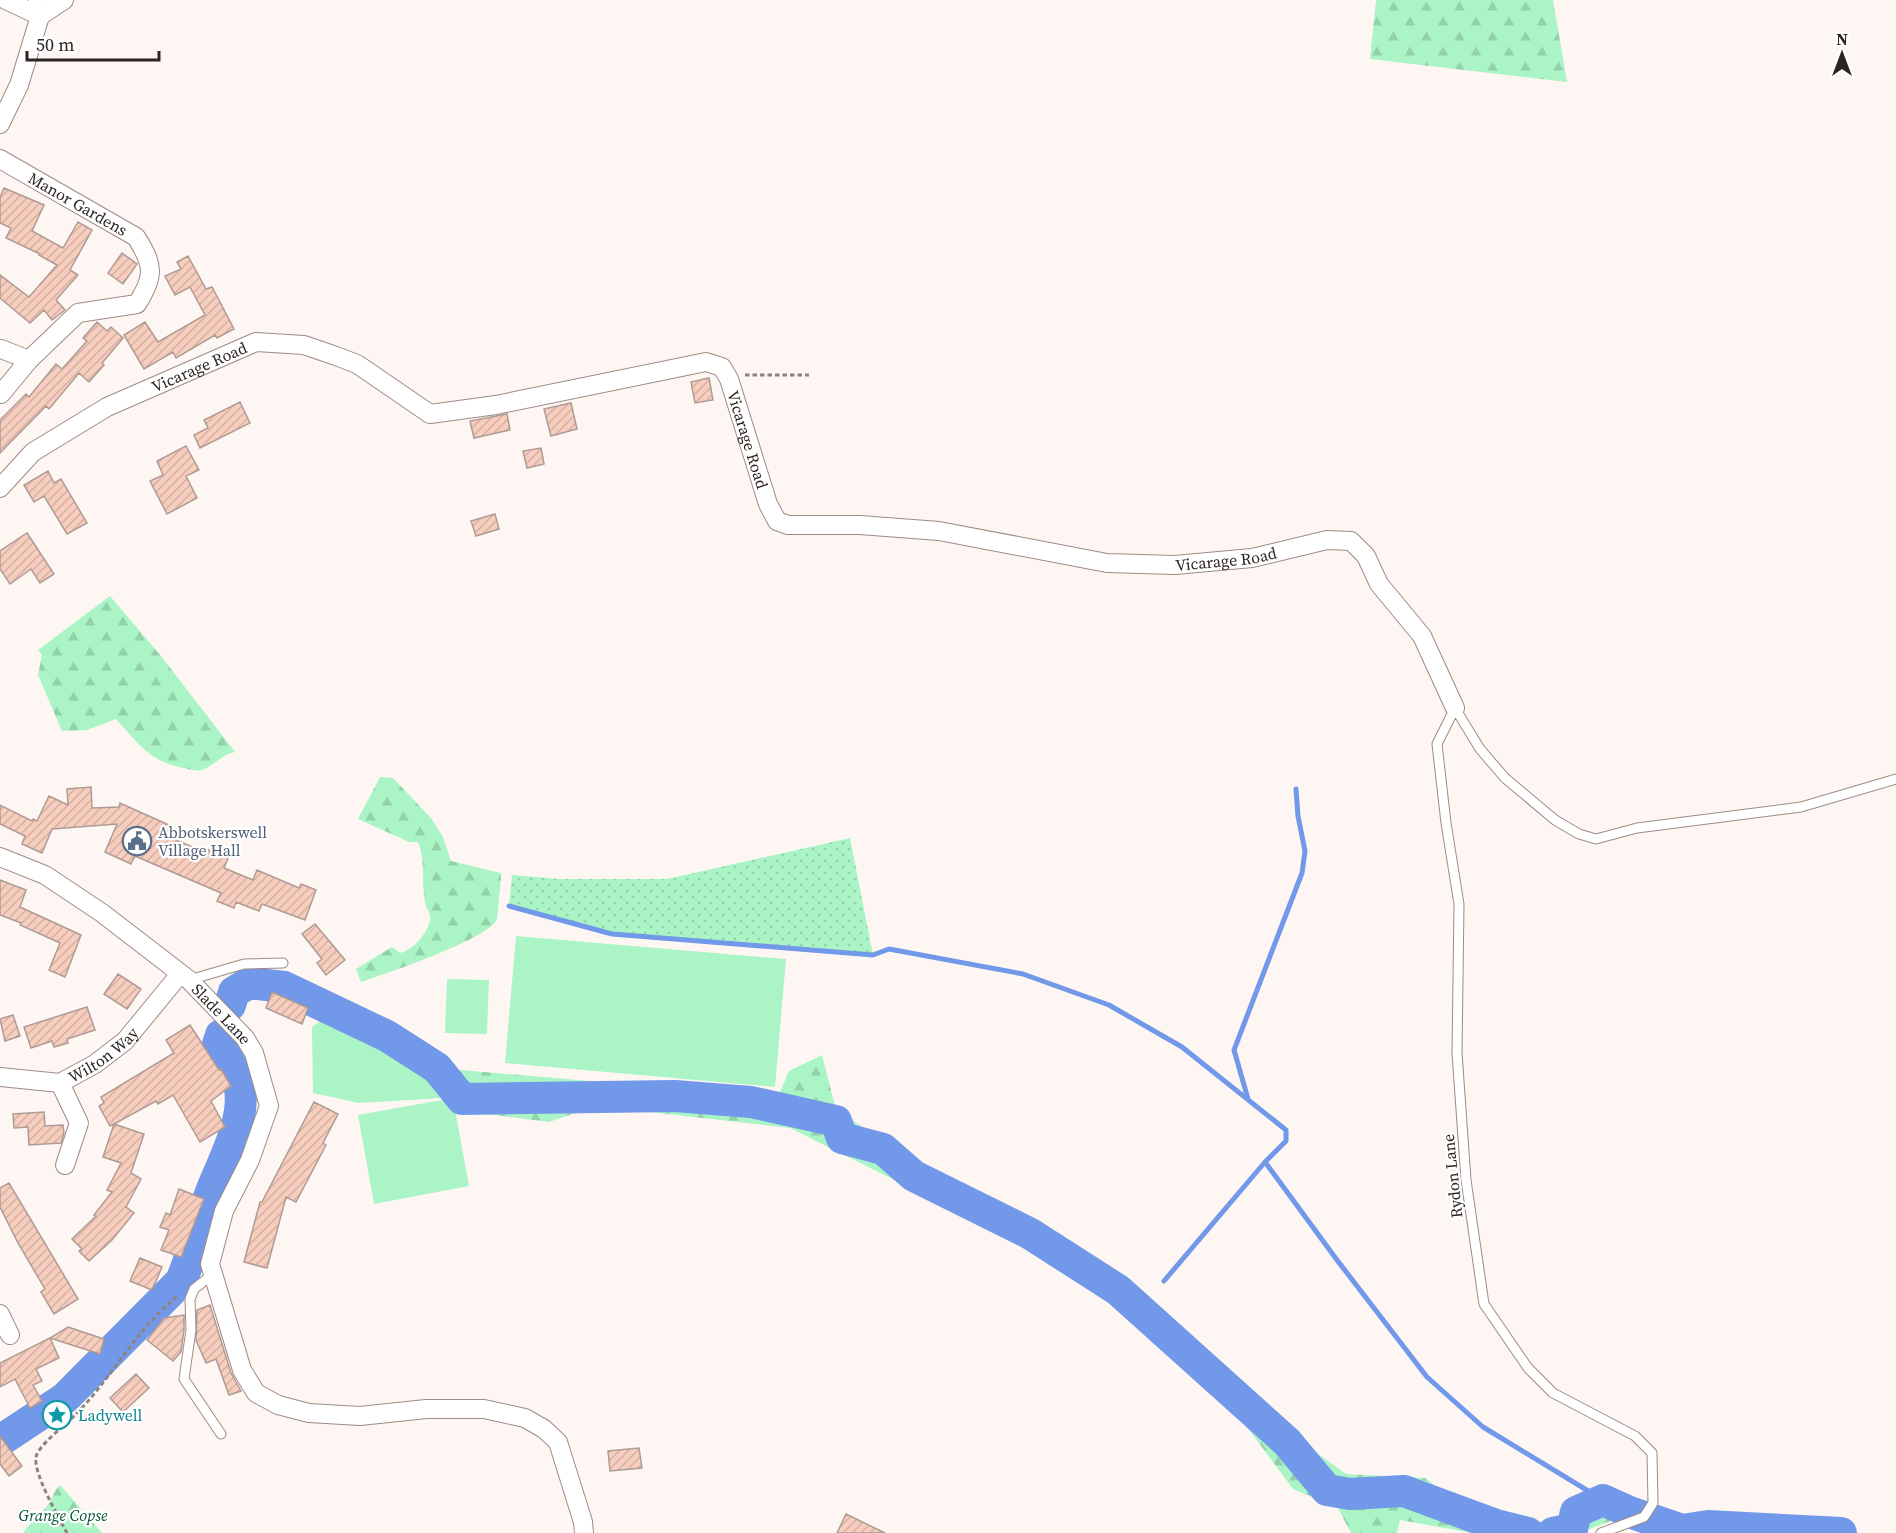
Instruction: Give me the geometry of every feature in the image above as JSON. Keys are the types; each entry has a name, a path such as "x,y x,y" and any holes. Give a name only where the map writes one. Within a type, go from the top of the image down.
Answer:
{"street":[{"path":"6,0 39,8 64,0"},
{"path":"0,124 19,85 39,8"},
{"name":"Manor Gardens","path":"0,159 136,237 148,255 150,272 149,285 137,304 78,314 29,360 1,394"},
{"name":"Vicarage Road","path":"0,488 33,452 106,407 256,342 304,345 357,364 430,414 496,405 706,362 722,367 725,373 768,504 777,521 788,525 860,525 939,531 1107,563 1130,564 1175,565 1252,558 1327,540 1351,541 1366,556 1379,584 1422,636 1455,708"},
{"path":"1,349 29,360"},
{"name":"Slade Lane","path":"0,857 45,875 71,891 184,977 245,1038 254,1053 269,1107 250,1160 224,1211 212,1269"},
{"name":"Wilton Way","path":"0,1077 60,1083 94,1064 125,1041 184,977"},
{"path":"60,1083 79,1123 65,1164"},
{"path":"212,1269 242,1370 256,1392 278,1406 309,1413 360,1416 426,1409 484,1409 525,1418 544,1429 558,1442 580,1512 584,1533"},
{"path":"0,1314 10,1335"}],"lane":[{"path":"1455,708 1480,749 1505,778 1556,820 1579,834 1596,839 1637,828 1801,807 1896,779"},
{"name":"Rydon Lane","path":"1455,708 1437,744 1459,903 1457,1053 1466,1180 1484,1304 1528,1368 1553,1393 1635,1436 1652,1453 1653,1503 1644,1516 1601,1533"},
{"path":"184,977 244,964 283,963"},
{"path":"212,1269 194,1289 190,1299 191,1330 184,1379 221,1434"}],"path":[{"path":"725,373 751,376 808,375"},
{"path":"67,1533 51,1504 39,1472 36,1458 39,1449 80,1410 108,1378 153,1319 178,1296"}],"green space":[{"path":"1376,0 1553,0 1567,82 1370,59"},
{"path":"110,596 161,656 235,752 200,771 195,771 171,765 152,756 116,719 87,730 62,731 38,675 42,655 38,650"},
{"path":"380,777 393,778 431,818 443,837 451,861 501,873 501,878 497,919 490,927 477,936 436,955 361,982 356,969 392,947 400,953 415,945 430,920 425,902 422,857 418,842 409,842 358,819"},
{"path":"850,838 873,955 612,934 509,906 512,875 559,879 667,879"},
{"path":"516,936 786,959 775,1087 505,1063"},
{"path":"447,979 489,980 487,1034 445,1033"},
{"path":"337,1014 387,1036 437,1068 442,1098 359,1103 313,1093 312,1027 327,1017"},
{"path":"822,1055 836,1110 978,1200 1085,1253 1149,1299 1202,1353 1289,1433 1346,1474 1425,1478 1457,1503 1572,1529 1576,1512 1603,1500 1632,1513 1579,1533 1472,1533 1400,1520 1397,1533 1351,1533 1338,1508 1293,1489 1230,1404 1095,1280 790,1128 596,1106 549,1122 455,1110 442,1098 437,1068 778,1097 789,1071"},
{"path":"453,1098 469,1186 374,1204 358,1115"},
{"name":"Grange Copse","path":"60,1485 102,1533 23,1533 47,1506"}],"building":[{"path":"4,188 44,205 32,231 63,248 78,222 92,230 70,270 78,275 56,300 65,310 52,320 44,310 30,323 0,298 0,275 29,297 57,265 6,238 11,228 0,223 0,197"},
{"path":"122,253 137,264 123,284 108,273"},
{"path":"188,256 206,289 212,287 234,329 217,338 215,335 176,358 173,352 144,369 124,335 145,322 158,342 205,315 190,287 175,295 165,276 181,269 177,262"},
{"path":"97,322 107,331 111,327 123,338 102,363 104,365 89,382 79,373 49,409 46,406 0,453 0,420 26,394 29,397 56,364 62,369 87,341 83,338"},
{"path":"709,378 713,400 695,403 691,382"},
{"path":"240,402 250,423 200,448 194,435 208,428 204,420"},
{"path":"571,403 577,429 551,436 544,409"},
{"path":"507,414 510,430 474,438 470,421"},
{"path":"186,446 199,470 186,476 197,498 167,514 150,481 163,475 157,461"},
{"path":"541,448 544,464 527,468 523,451"},
{"path":"48,471 54,483 61,479 87,523 67,534 44,496 34,502 24,485"},
{"path":"495,514 499,529 476,536 471,521"},
{"path":"27,533 54,574 40,583 31,569 10,584 0,569 0,551"},
{"path":"91,787 92,808 119,807 120,803 171,826 167,836 199,850 201,847 228,858 224,868 253,880 257,870 299,888 301,884 316,890 305,920 262,904 259,911 236,902 234,908 217,901 221,893 135,856 131,864 105,852 117,824 52,829 42,853 22,844 25,836 0,824 0,805 32,821 33,819 37,821 49,796 68,805 67,789"},
{"path":"0,880 26,890 20,907 81,935 65,977 49,970 60,943 0,915"},
{"path":"315,924 345,960 326,975 317,963 322,959 302,934"},
{"path":"118,974 141,989 127,1009 104,994"},
{"path":"272,992 308,1008 302,1024 266,1008"},
{"path":"87,1007 95,1030 67,1039 68,1043 54,1047 52,1041 31,1048 24,1027"},
{"path":"13,1015 20,1036 5,1041 0,1019"},
{"path":"190,1025 231,1086 211,1101 225,1127 200,1142 173,1095 158,1104 156,1101 110,1126 99,1106 104,1103 101,1097 174,1053 166,1040"},
{"path":"314,1102 338,1114 323,1143 326,1145 296,1202 286,1197 267,1268 244,1262 260,1202"},
{"path":"44,1112 45,1126 63,1125 64,1133 61,1143 29,1145 28,1127 14,1128 13,1114"},
{"path":"114,1124 144,1134 131,1173 141,1179 126,1207 134,1213 112,1240 89,1261 72,1239 96,1216 94,1215 112,1192 107,1190 121,1163 103,1157"},
{"path":"9,1183 78,1299 54,1314 41,1292 45,1289 0,1207 0,1188"},
{"path":"179,1189 204,1199 181,1257 161,1250 169,1230 160,1227 166,1213 170,1215"},
{"path":"140,1258 162,1267 152,1290 130,1281"},
{"path":"210,1305 231,1373 241,1391 229,1395 216,1359 206,1363 196,1340 197,1310"},
{"path":"184,1315 181,1352 173,1361 147,1340 164,1318"},
{"path":"68,1327 104,1339 100,1354 50,1338"},
{"path":"50,1338 59,1358 36,1369 42,1381 33,1385 42,1401 30,1408 15,1379 0,1387 0,1363"},
{"path":"136,1374 149,1388 123,1412 110,1398"},
{"path":"0,1436 22,1466 9,1476 0,1464"},
{"path":"639,1448 642,1468 610,1471 608,1451"},
{"path":"846,1514 885,1533 837,1533"}],"waterway":[{"path":"1248,1099 1234,1050 1302,873 1305,851 1298,816 1296,789"},
{"path":"509,906 612,934 873,955 889,949 1023,974 1109,1005 1182,1047 1286,1130 1286,1141 1265,1162 1427,1377 1483,1427 1603,1500"},
{"path":"230,1005 234,992 249,983 284,987 387,1036 437,1068 462,1099 675,1096 751,1102 836,1121 842,1138 883,1149 914,1176 1029,1233 1118,1290 1287,1442 1327,1490 1350,1494 1404,1491 1496,1525 1528,1533"},
{"path":"0,1441 65,1398 181,1281 239,1117 241,1103 239,1083 218,1044 221,1035"},
{"path":"1164,1281 1265,1162"},
{"path":"1553,1533 1572,1529 1576,1512 1603,1500 1632,1513 1682,1530 1708,1526 1841,1533"}],"place":[{"name":"Abbotskerswell Village Hall","path":"137,841"},
{"name":"Ladywell","path":"57,1415"}]}
